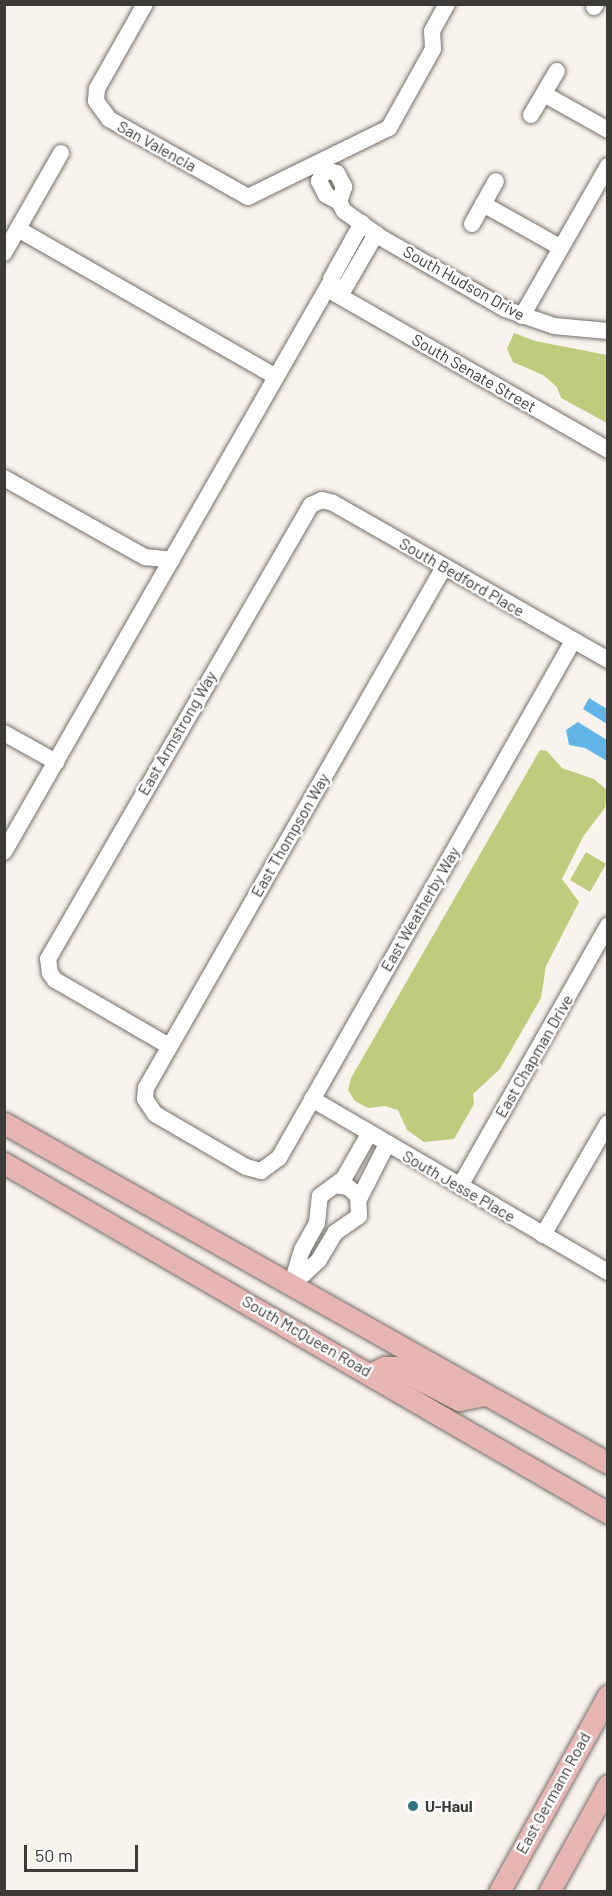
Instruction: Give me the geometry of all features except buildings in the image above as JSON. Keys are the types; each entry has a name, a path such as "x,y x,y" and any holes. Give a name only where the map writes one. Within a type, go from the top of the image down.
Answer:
{"main road":[{"path":"4,1123 608,1463"},
{"name":"South McQueen Road","path":"4,1163 372,1373 608,1513"},
{"path":"272,1316 291,1286"},
{"path":"372,1373 385,1367 395,1367 459,1400 485,1395"},
{"name":"East Germann Road","path":"499,1892 608,1695"},
{"path":"549,1892 608,1785"}],"street":[{"name":"San Valencia","path":"145,4 97,89 96,100 109,119 248,197 323,166 389,128 433,50 432,31 447,4"},
{"path":"531,115 558,70"},
{"path":"544,94 608,130"},
{"path":"4,253 61,153"},
{"path":"323,166 320,181 326,195 339,202 344,211 362,222 335,289"},
{"path":"522,316 560,246 608,166"},
{"path":"472,224 496,181"},
{"path":"483,204 560,246"},
{"name":"South Hudson Drive","path":"362,222 376,234 522,316 554,326 608,331"},
{"path":"18,229 276,377"},
{"path":"4,852 276,377 335,289 376,234"},
{"name":"South Senate Street","path":"335,289 608,450"},
{"path":"4,478 145,557 172,560"},
{"name":"South Bedford Place","path":"316,502 328,501 608,660"},
{"name":"East Armstrong Way","path":"169,1046 60,983 48,969 48,959 302,517 316,502"},
{"name":"East Thompson Way","path":"261,1171 246,1167 159,1117 147,1104 146,1088 444,567"},
{"name":"East Weatherby Way","path":"261,1171 279,1158 573,641"},
{"path":"4,733 56,762"},
{"name":"East Chapman Drive","path":"460,1186 608,925"},
{"name":"South Jesse Place","path":"312,1099 608,1272"},
{"path":"543,1235 608,1123"},
{"path":"291,1286 302,1250 316,1223 320,1196 348,1172 369,1134"},
{"path":"291,1286 319,1260 334,1233 355,1222 360,1209 359,1199 387,1144"},
{"path":"335,1185 348,1187 359,1199"}],"green space":[{"path":"514,333 535,341 607,355 607,423 561,398 557,387 543,375 513,362 507,349"},
{"path":"540,750 547,751 562,768 594,779 607,790 605,808 584,835 562,879 579,902 546,966 541,998 500,1069 473,1094 474,1104 454,1139 424,1142 407,1130 398,1110 385,1106 368,1108 355,1101 348,1090 351,1078"},
{"path":"586,852 606,864 590,892 570,880"}],"water":[{"path":"589,698 607,709 607,724 583,709"},
{"path":"578,722 607,740 607,761 585,748 569,745 566,730"}],"place":[{"name":"U-Haul","path":"413,1806"}]}
